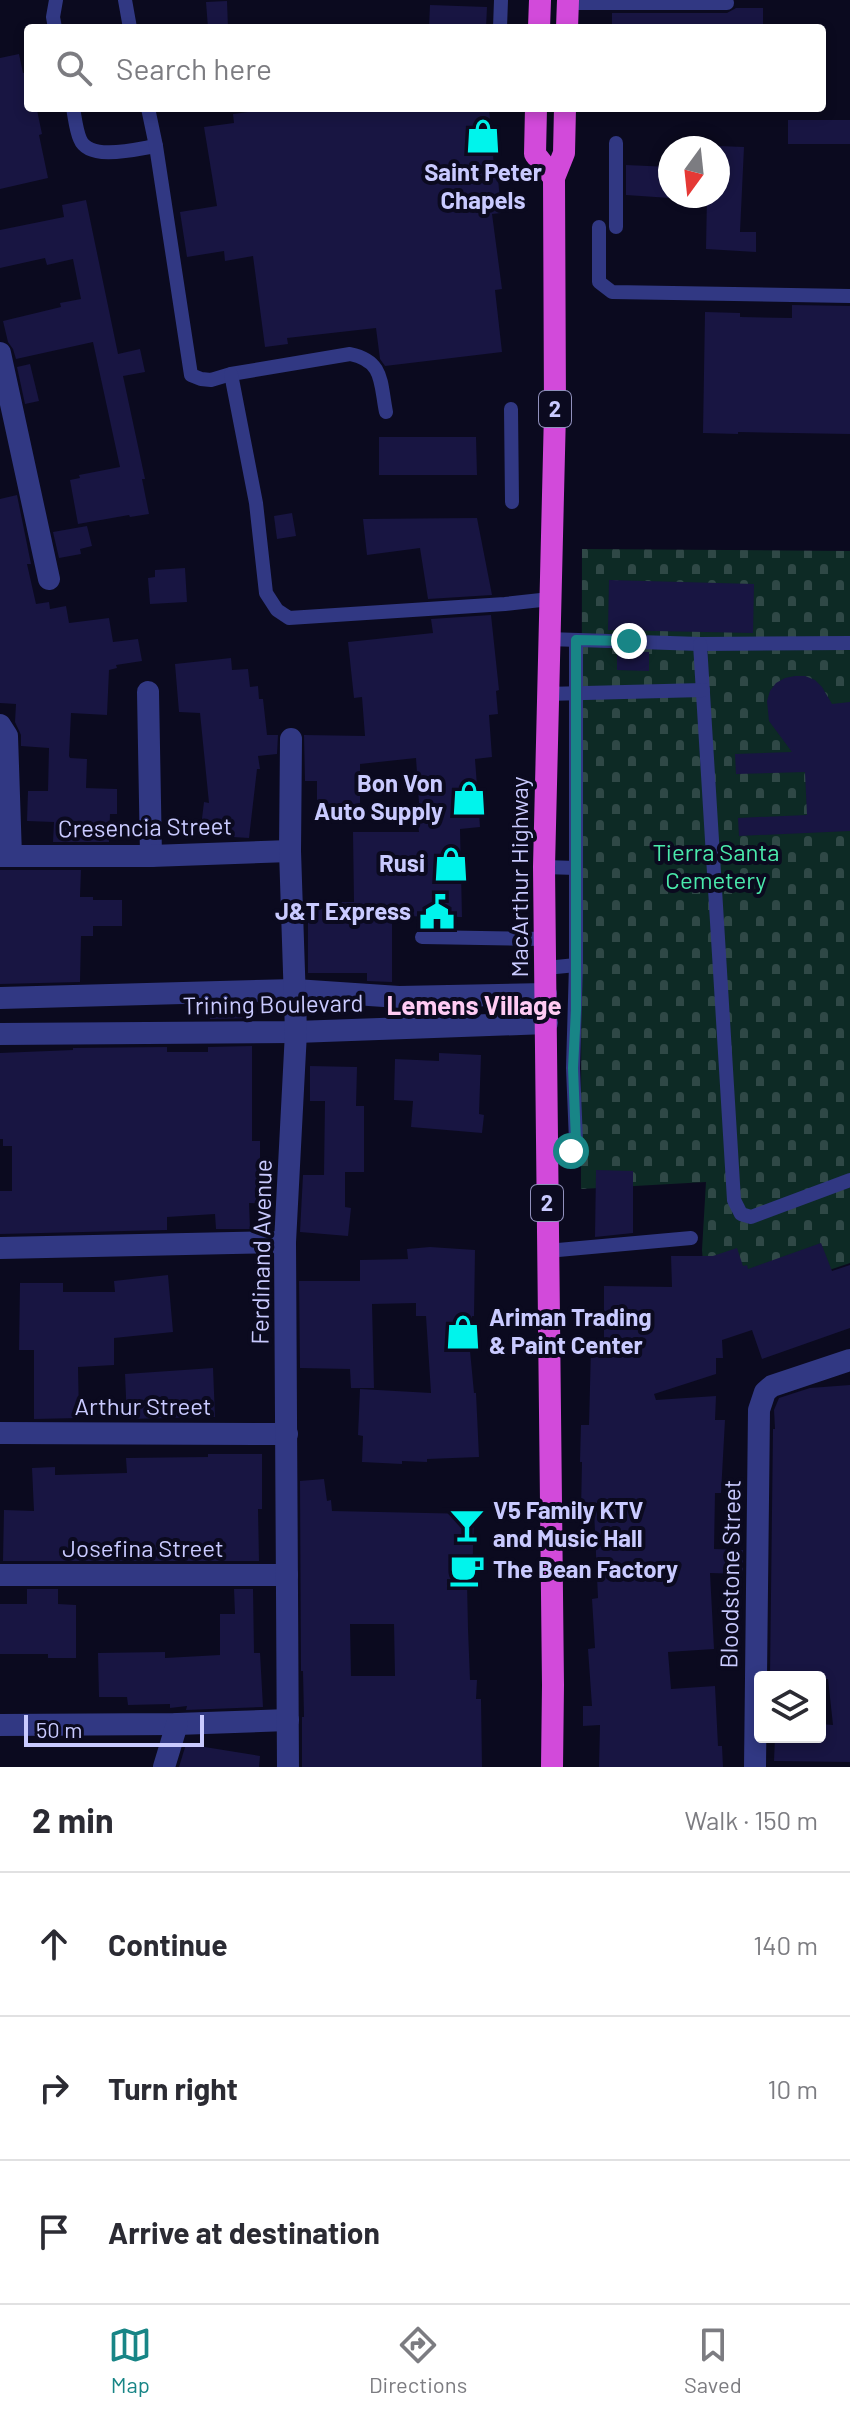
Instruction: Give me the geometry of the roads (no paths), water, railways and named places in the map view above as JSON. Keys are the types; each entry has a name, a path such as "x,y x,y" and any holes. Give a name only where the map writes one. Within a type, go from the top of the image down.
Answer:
{"highway":[{"path":"539,24 540,0"},
{"path":"567,24 568,2"},
{"name":"MacArthur Highway","path":"536,112 535,154 554,178"},
{"name":"MacArthur Highway","path":"552,1767 544,867 555,412 554,178 564,153 565,112"}],"street":[{"path":"0,353 49,579"},
{"path":"148,692 151,856"},
{"path":"0,725 7,736 6,856"},
{"name":"Ferdinand Avenue","path":"288,1767 285,1242 296,1032 290,851 291,739"},
{"name":"Cresencia Street","path":"6,856 151,856 290,851"},
{"name":"Trining Boulevard","path":"0,998 295,990 547,1009"},
{"path":"47,997 47,1035"},
{"name":"Trining Boulevard","path":"0,1034 296,1032 547,1009"},
{"path":"0,1248 285,1242"},
{"name":"Bloodstone Street","path":"755,1767 759,1410 765,1392 772,1386 850,1360"},
{"name":"Arthur Street","path":"0,1433 287,1434"},
{"name":"Josefina Street","path":"0,1575 287,1575"},
{"path":"0,1725 288,1720"},
{"path":"164,1767 177,1724"}],"lane":[{"path":"54,24 56,0"},
{"path":"125,0 129,24"},
{"path":"500,24 501,0"},
{"path":"568,2 727,3"},
{"path":"74,112 80,141 87,149 110,152 156,146"},
{"path":"149,112 191,375 211,380 350,354 366,357 377,367 386,412"},
{"path":"616,143 616,227"},
{"path":"599,227 599,282 612,292 850,296"},
{"path":"231,374 256,503 266,593 277,610 289,618 550,599"},
{"path":"511,409 512,502"},
{"path":"548,639 700,644 850,643"},
{"path":"547,1152 571,1151 576,1141 573,1068 576,1010 576,640"},
{"path":"700,644 736,1207 741,1214 751,1217 850,1180"},
{"path":"546,694 703,690"},
{"path":"544,867 576,868"},
{"path":"422,937 545,939"},
{"path":"546,968 576,965"},
{"path":"547,1009 576,1010"},
{"path":"547,1251 691,1238"}],"place":[{"name":"Saint Peter Chapels","path":"483,136"},
{"name":"Bon Von Auto Supply","path":"469,798"},
{"name":"Rusi","path":"451,864"},
{"name":"J&T Express","path":"437,912"},
{"name":"Ariman Trading & Paint Center","path":"463,1332"},
{"name":"V5 Family KTV and Music Hall","path":"467,1525"},
{"name":"The Bean Factory","path":"467,1570"}],"district":[{"name":"Lemens Village","path":"474,1006"}],"park label":[{"name":"Tierra Santa Cemetery","path":"716,867"}]}
